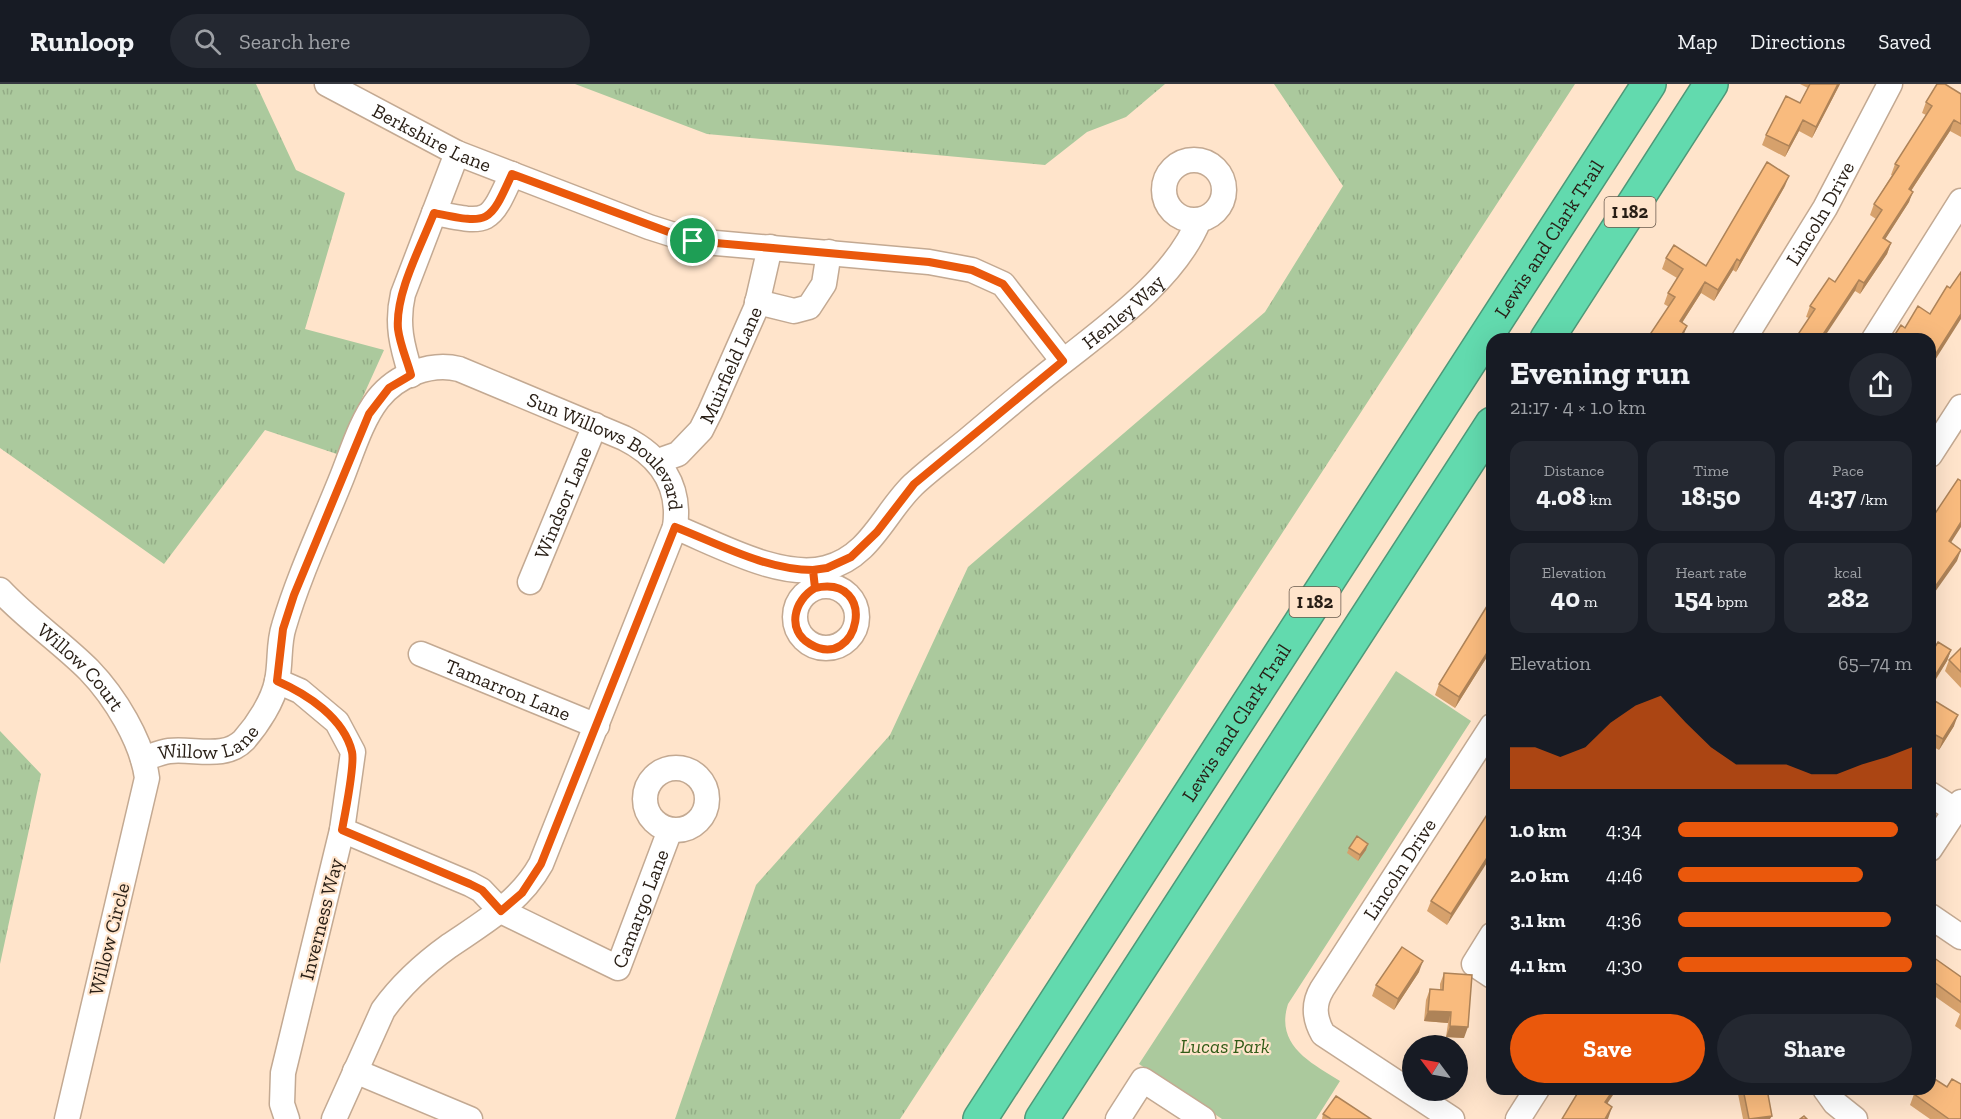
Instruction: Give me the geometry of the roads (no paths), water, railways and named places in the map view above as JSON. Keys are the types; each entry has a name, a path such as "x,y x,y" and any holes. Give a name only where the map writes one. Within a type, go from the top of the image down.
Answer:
{"highway":[{"name":"Lewis and Clark Trail","path":"1488,333 1649,84"},
{"name":"I 182","path":"1551,333 1711,84"},
{"name":"Lewis and Clark Trail","path":"980,1119 1486,336"},
{"name":"I 182","path":"1042,1119 1486,433"}],"street":[{"name":"Berkshire Lane","path":"327,84 457,153 693,241 929,262 972,270 989,276 1003,284 1063,361"},
{"name":"Lincoln Drive","path":"1747,333 1825,208 1890,84"},
{"path":"411,375 398,330 398,313 403,294 457,153"},
{"path":"434,213 473,221 488,217 498,205 512,174"},
{"path":"1878,333 1961,201"},
{"name":"Henley Way","path":"675,527 758,560 814,579 827,568 851,557 877,532 914,484 1106,328 1151,285 1189,243 1198,220"},
{"name":"Muirfield Lane","path":"658,461 678,454 700,430 726,378 758,302 770,247"},
{"path":"758,302 794,311 809,307 824,284 829,252"},
{"name":"Sun Willows Boulevard","path":"277,681 283,629 294,595 361,432 378,399 389,388 411,375 429,367 446,366 459,369 645,448 658,461 676,501 675,527 541,864 522,893 501,911 447,948 402,985 383,1010 334,1119"},
{"path":"1936,445 1961,408"},
{"name":"Windsor Lane","path":"530,582 595,425"},
{"name":"Willow Court","path":"0,590 89,670 126,722 143,759"},
{"name":"Tamarron Lane","path":"421,654 597,726"},
{"name":"Willow Lane","path":"143,759 168,752 217,752 232,749 243,740 260,717 272,698 277,681"},
{"name":"Inverness Way","path":"277,681 300,691 337,722 353,752 342,830 283,1073 282,1104 287,1119"},
{"name":"Lincoln Drive","path":"1452,1119 1323,1034 1315,1006 1322,988 1486,735"},
{"name":"Willow Circle","path":"67,1119 144,798 147,778 143,759"},
{"path":"1936,797 1958,806 1936,840"},
{"path":"342,830 482,890 501,911"},
{"name":"Camargo Lane","path":"501,911 618,968 669,830"},
{"path":"1936,920 1961,937"},
{"path":"1486,945 1474,964 1486,972"},
{"path":"355,1071 470,1119"},
{"path":"1118,1119 1143,1080 1203,1119"},
{"path":"1518,1119 1533,1095"},
{"path":"1830,1095 1855,1119"}],"park label":[{"name":"Lucas Park","path":"1225,1046"}]}
